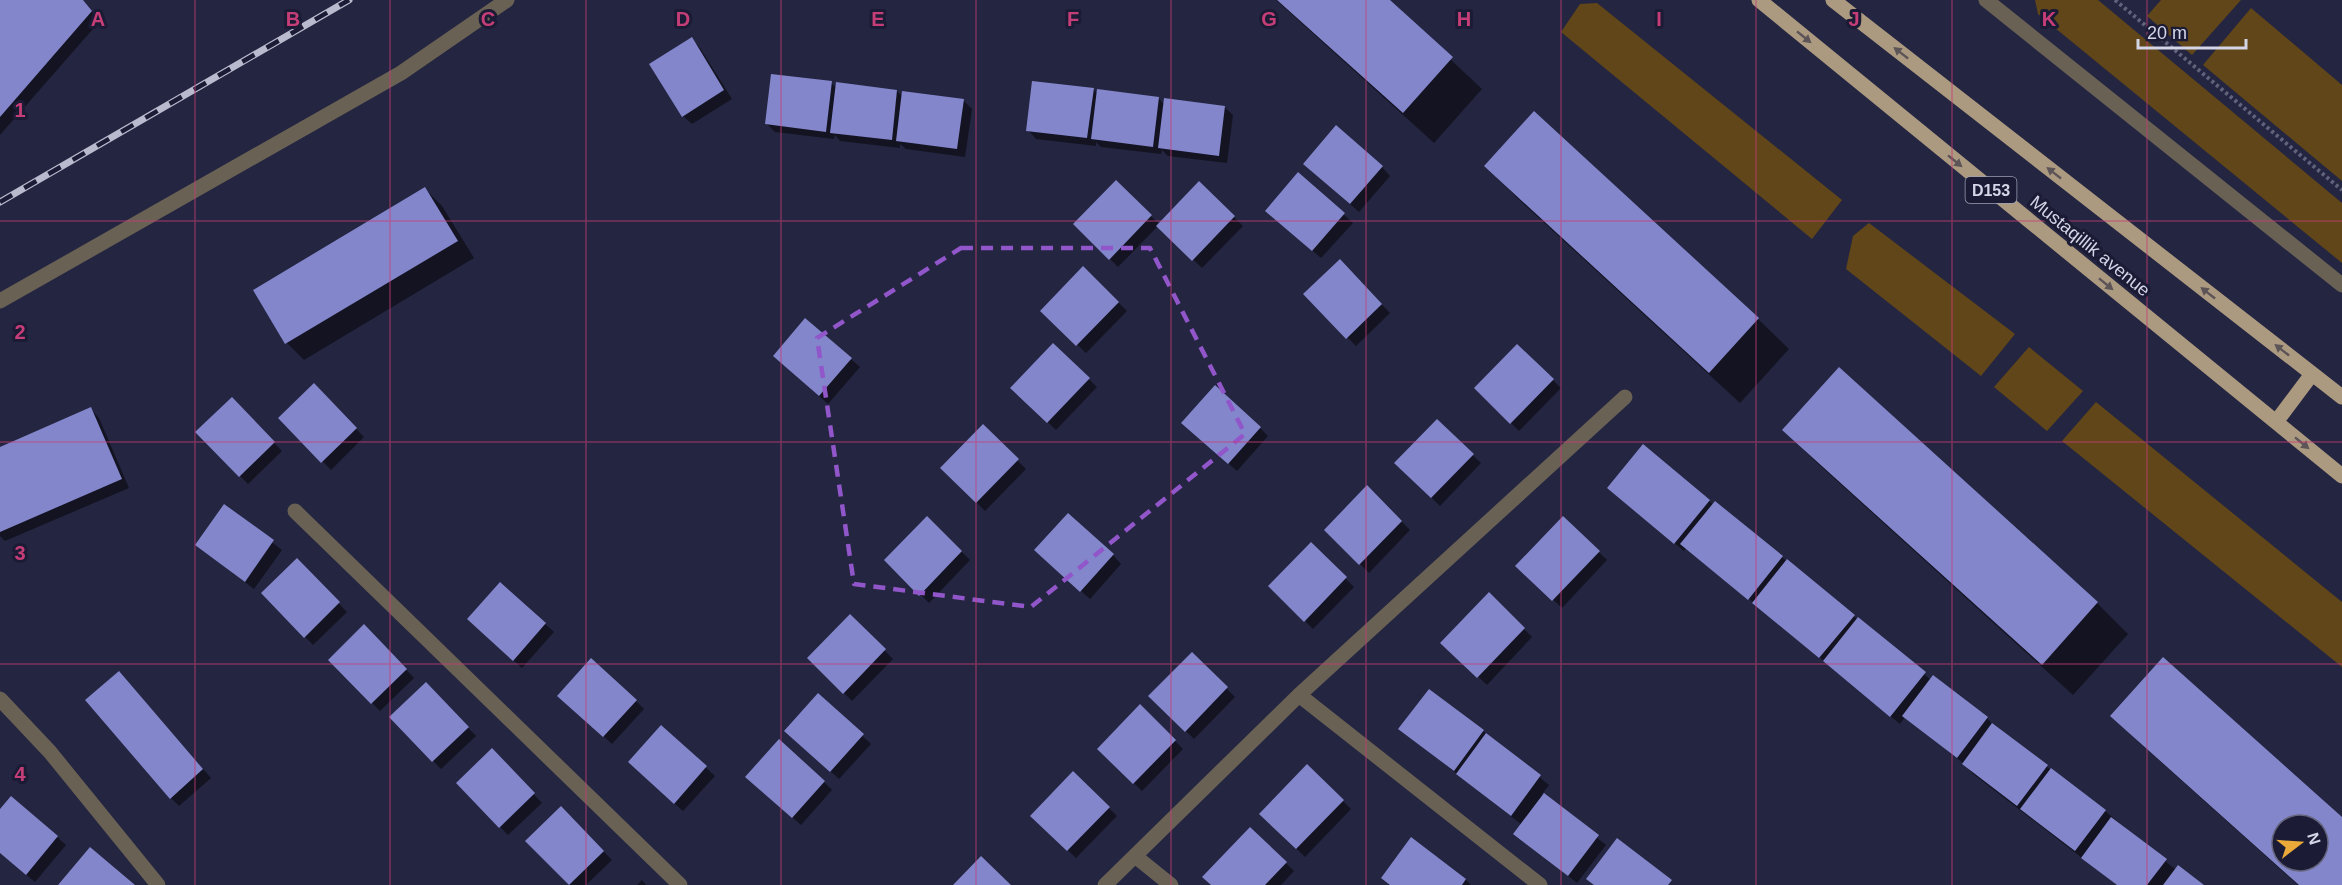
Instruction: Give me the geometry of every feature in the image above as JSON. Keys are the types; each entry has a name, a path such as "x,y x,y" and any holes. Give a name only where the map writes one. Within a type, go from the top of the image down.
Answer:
{"main road":[{"name":"Mustaqillik avenue","path":"1759,0 2342,476"},
{"name":"Mustaqillik avenue","path":"1833,0 2342,397"},
{"path":"2276,422 2312,374"}],"street":[{"path":"0,301 401,73 507,0"},
{"path":"1986,0 2342,285"},
{"path":"1105,885 1299,695 1625,397"},
{"path":"295,511 680,885"},
{"path":"1299,695 1540,885"},
{"path":"0,699 50,753 158,885"},
{"path":"1135,856 1171,885"}],"path":[{"path":"2115,0 2342,190"}],"highlighted area":[{"path":"961,248 1150,248 1245,434 1031,607 854,584 817,338"}],"shaded area":[{"path":"2035,0 2098,0 2342,203 2342,263 2038,14"},
{"path":"2161,0 2241,0 2192,55 2147,16"},
{"path":"1597,3 1842,200 1812,239 1561,32 1580,4"},
{"path":"2251,8 2342,85 2342,181 2203,65"},
{"path":"1869,223 2015,334 1981,376 1846,269 1853,236"},
{"path":"2029,347 2083,391 2047,431 1994,387"},
{"path":"2096,402 2342,602 2342,667 2062,441"}],"building":[{"path":"0,0 83,0 92,11 0,117"},
{"path":"1277,0 1390,0 1453,57 1403,113"},
{"path":"692,37 724,90 682,117 649,64"},
{"path":"771,74 832,81 826,132 765,124"},
{"path":"1032,81 1094,88 1087,138 1026,131"},
{"path":"836,82 897,90 892,140 830,133"},
{"path":"1097,89 1159,97 1153,147 1091,139"},
{"path":"902,91 964,99 957,149 896,141"},
{"path":"1164,98 1225,106 1219,156 1158,148"},
{"path":"1534,111 1759,318 1709,373 1484,166"},
{"path":"1336,125 1383,166 1350,204 1303,164"},
{"path":"1298,172 1345,213 1312,251 1265,211"},
{"path":"1116,180 1152,215 1109,260 1073,224"},
{"path":"1199,181 1235,216 1192,261 1156,226"},
{"path":"425,187 458,241 285,344 253,290"},
{"path":"1340,259 1382,304 1346,339 1303,294"},
{"path":"1083,266 1119,302 1076,346 1040,311"},
{"path":"805,318 852,358 819,396 773,356"},
{"path":"1053,343 1090,378 1047,423 1010,388"},
{"path":"1517,344 1554,379 1510,424 1474,388"},
{"path":"1839,367 2098,602 2042,665 1782,430"},
{"path":"314,383 357,428 321,463 278,418"},
{"path":"1215,385 1261,427 1228,464 1181,423"},
{"path":"232,397 275,442 239,477 195,432"},
{"path":"91,407 122,479 0,532 0,447"},
{"path":"1437,419 1474,454 1431,498 1394,463"},
{"path":"983,424 1019,459 976,503 940,468"},
{"path":"1643,444 1710,500 1674,544 1607,488"},
{"path":"1367,485 1402,521 1359,565 1324,530"},
{"path":"1715,501 1783,556 1748,600 1680,544"},
{"path":"224,504 274,540 245,582 195,545"},
{"path":"1068,513 1114,554 1080,592 1034,550"},
{"path":"927,516 962,551 919,596 884,560"},
{"path":"1563,516 1600,551 1552,601 1515,566"},
{"path":"1311,542 1347,577 1304,622 1268,586"},
{"path":"297,558 340,602 304,638 261,593"},
{"path":"1787,559 1855,615 1819,658 1752,603"},
{"path":"500,582 546,623 513,661 467,619"},
{"path":"1489,592 1525,628 1477,678 1440,643"},
{"path":"850,614 886,649 843,694 807,658"},
{"path":"1858,617 1926,672 1890,717 1823,661"},
{"path":"364,624 407,669 371,704 328,660"},
{"path":"1192,652 1228,687 1185,732 1148,696"},
{"path":"2163,657 2342,817 2342,885 2299,885 2286,873 2330,873 2330,813 2270,813 2270,859 2110,716"},
{"path":"591,658 637,700 603,737 557,696"},
{"path":"119,671 203,769 170,799 85,700"},
{"path":"1933,675 1988,717 1957,758 1902,716"},
{"path":"426,682 469,727 432,762 389,717"},
{"path":"1429,689 1484,730 1454,771 1398,729"},
{"path":"818,693 864,734 830,772 784,731"},
{"path":"1140,704 1176,740 1133,784 1097,749"},
{"path":"1992,723 2048,765 2017,806 1962,764"},
{"path":"661,725 707,766 674,804 628,762"},
{"path":"1486,733 1541,775 1511,816 1456,774"},
{"path":"779,739 825,781 792,818 745,777"},
{"path":"492,748 535,793 499,828 456,783"},
{"path":"1307,764 1344,800 1296,849 1259,814"},
{"path":"2051,768 2106,810 2075,851 2020,809"},
{"path":"1073,771 1110,807 1067,851 1030,816"},
{"path":"1544,793 1599,835 1568,876 1513,834"},
{"path":"11,796 58,836 26,875 0,853 0,809"},
{"path":"561,806 604,851 569,885 525,841"},
{"path":"2111,817 2167,859 2147,885 2117,885 2081,858"},
{"path":"1250,827 1287,862 1265,885 1211,885 1202,877"},
{"path":"1411,837 1466,879 1462,885 1390,885 1381,878"},
{"path":"1617,838 1672,880 1668,885 1594,885 1586,879"},
{"path":"90,847 135,885 58,885"},
{"path":"981,856 1011,885 953,885"},
{"path":"2178,865 2204,885 2163,885"}],"railway":[{"path":"0,202 349,0"}]}
